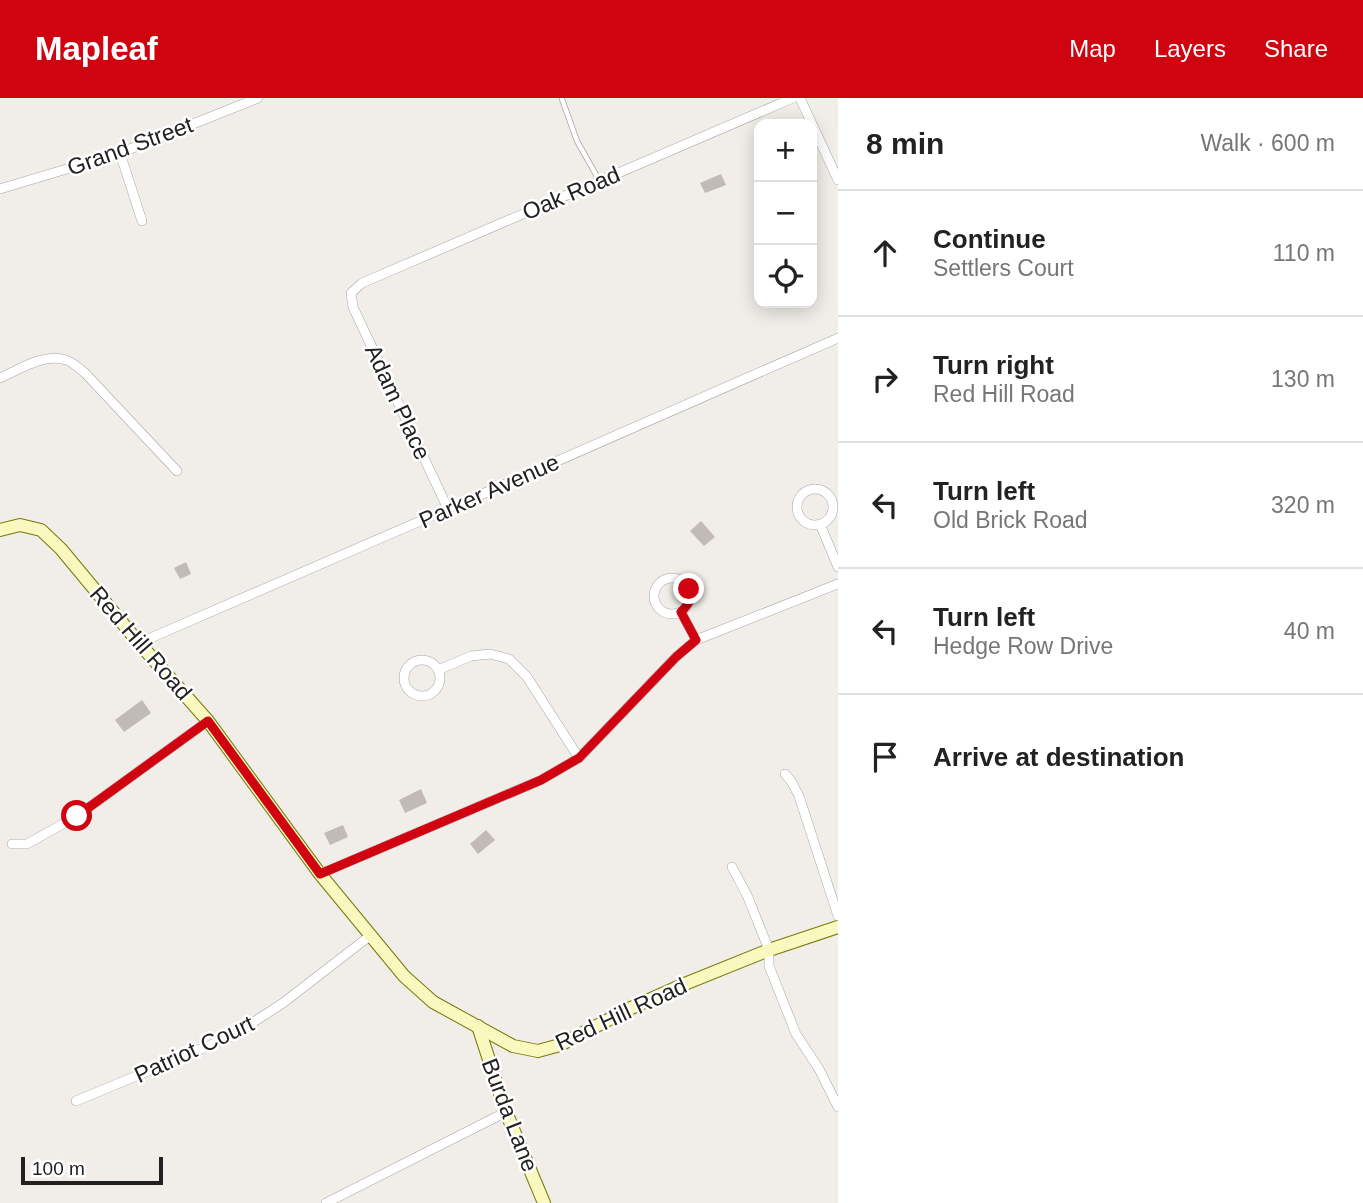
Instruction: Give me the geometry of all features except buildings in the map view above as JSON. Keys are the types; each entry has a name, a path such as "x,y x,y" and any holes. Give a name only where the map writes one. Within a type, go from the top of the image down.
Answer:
{"street":[{"name":"Grand Street","path":"0,189 120,153 258,98"},
{"name":"Oak Road","path":"351,293 362,283 793,98"},
{"path":"800,98 838,180"},
{"path":"120,153 142,221"},
{"name":"Adam Place","path":"351,293 353,307 449,509"},
{"name":"Parker Avenue","path":"139,643 838,338"},
{"path":"0,377 38,361 51,358 68,360 85,373 177,471"},
{"path":"810,490 827,493 833,503 832,514 820,524 808,524 797,510 800,497 810,490"},
{"path":"820,524 838,567"},
{"name":"Red Hill Road","path":"0,530 20,525 41,530 61,549 208,721 320,874 404,976 433,1002 513,1046 538,1051 560,1045 631,1008 687,983 769,950 838,927"},
{"path":"665,579 677,579 689,589 688,606 681,612 668,614 656,604 655,591 665,579"},
{"path":"320,874 541,780 579,758 676,657 696,640 838,584"},
{"path":"681,612 696,640"},
{"path":"438,670 471,656 490,654 509,659 527,677 579,758"},
{"path":"418,660 429,662 438,670 439,684 431,693 418,695 407,688 404,676 412,663 418,660"},
{"path":"12,844 27,844 72,820 208,721"},
{"path":"785,774 799,796 838,915"},
{"path":"732,867 747,895 769,950 769,966 796,1034 819,1069 838,1107"},
{"name":"Patriot Court","path":"76,1101 232,1036 283,1003 371,935"},
{"name":"Burda Lane","path":"478,1026 506,1112 544,1203"},
{"path":"326,1203 506,1112"}],"lane":[{"path":"562,99 577,141 600,181"}],"route":[{"path":"77,816 208,721 320,874 541,780 579,758 676,657 696,640 681,612 688,606 689,589"}]}
